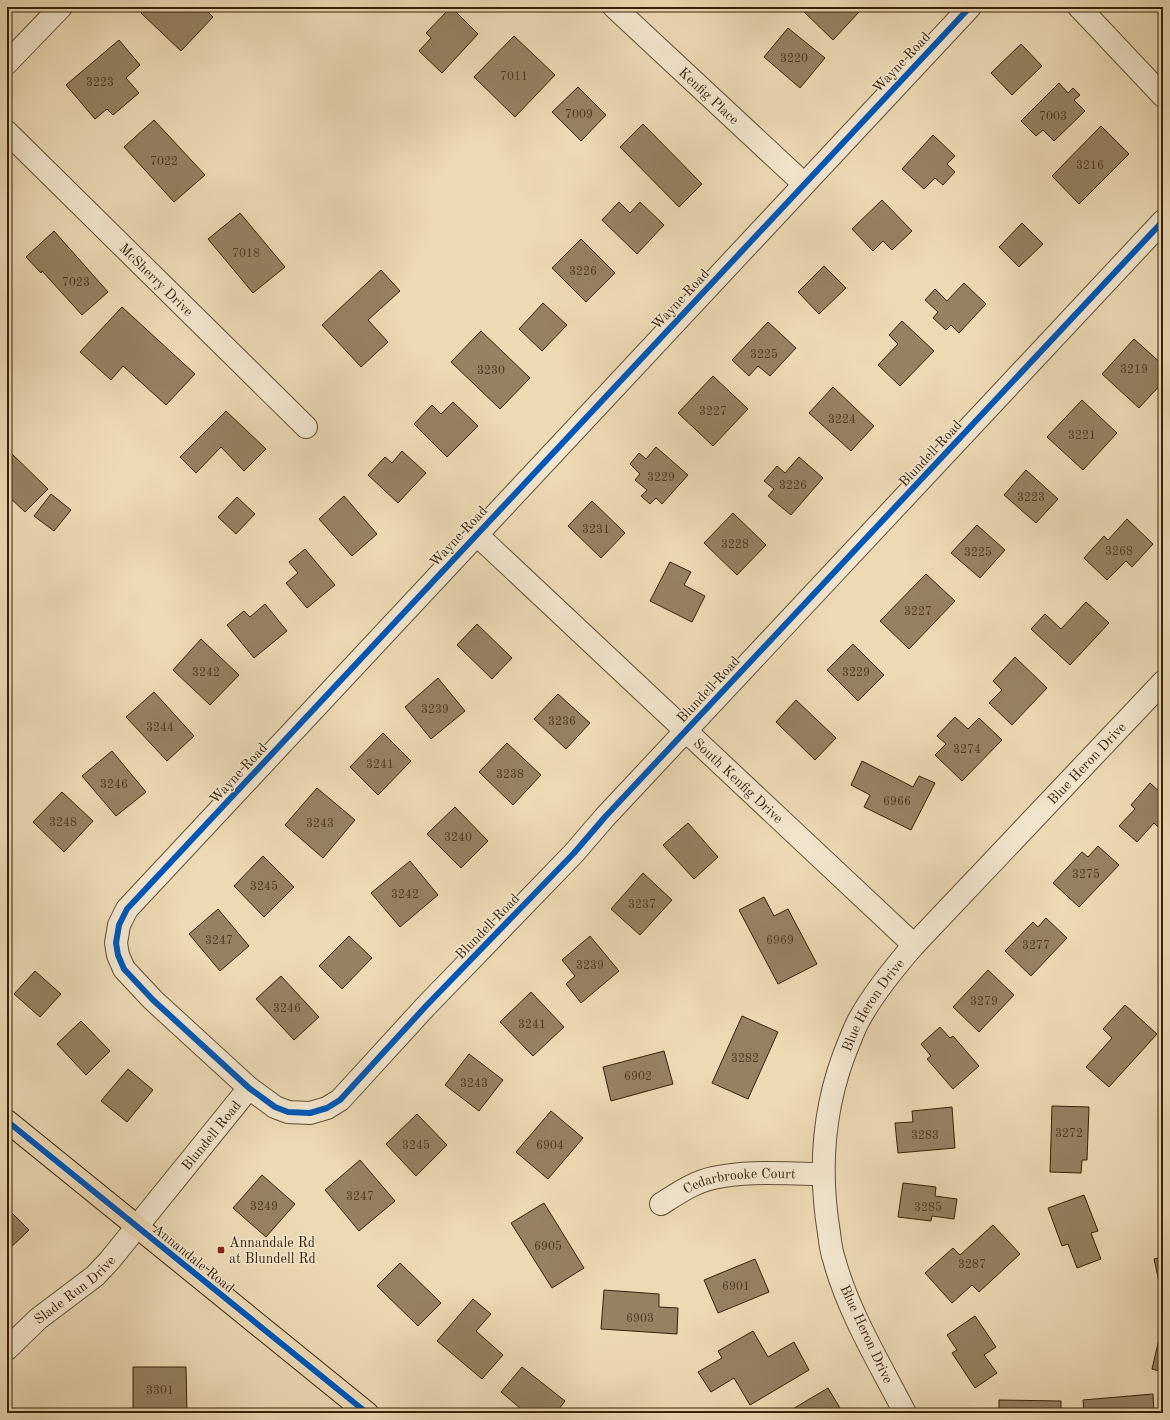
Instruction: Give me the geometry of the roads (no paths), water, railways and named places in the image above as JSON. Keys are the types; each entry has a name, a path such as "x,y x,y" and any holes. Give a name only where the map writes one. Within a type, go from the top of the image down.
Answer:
{"main road":[{"name":"Annandale Road","path":"7,1121 367,1413"}],"street":[{"path":"7,63 61,7"},
{"name":"Kenfig Place","path":"614,7 804,184"},
{"name":"Wayne Road","path":"249,1088 153,1000 124,969 118,955 116,943 119,925 127,909 970,7"},
{"path":"1079,7 1163,96"},
{"name":"McSherry Drive","path":"7,132 306,427"},
{"name":"Blundell Road","path":"136,1226 249,1088 274,1107 288,1112 310,1114 327,1108 340,1100 426,1006 574,852 686,730 1163,221"},
{"name":"South Kenfig Drive","path":"476,534 914,945"},
{"name":"Blue Heron Drive","path":"905,1413 852,1311 834,1259 825,1211 823,1174 825,1128 830,1099 841,1060 859,1019 874,995 882,983 914,945 1163,682"},
{"name":"Cedarbrooke Court","path":"661,1204 688,1188 712,1178 744,1173 823,1174"},
{"name":"Slade Run Drive","path":"7,1348 38,1319 95,1276 110,1260 136,1226"}],"place":[{"name":"Annandale Rd at Blundell Rd","path":"221,1250"}]}
